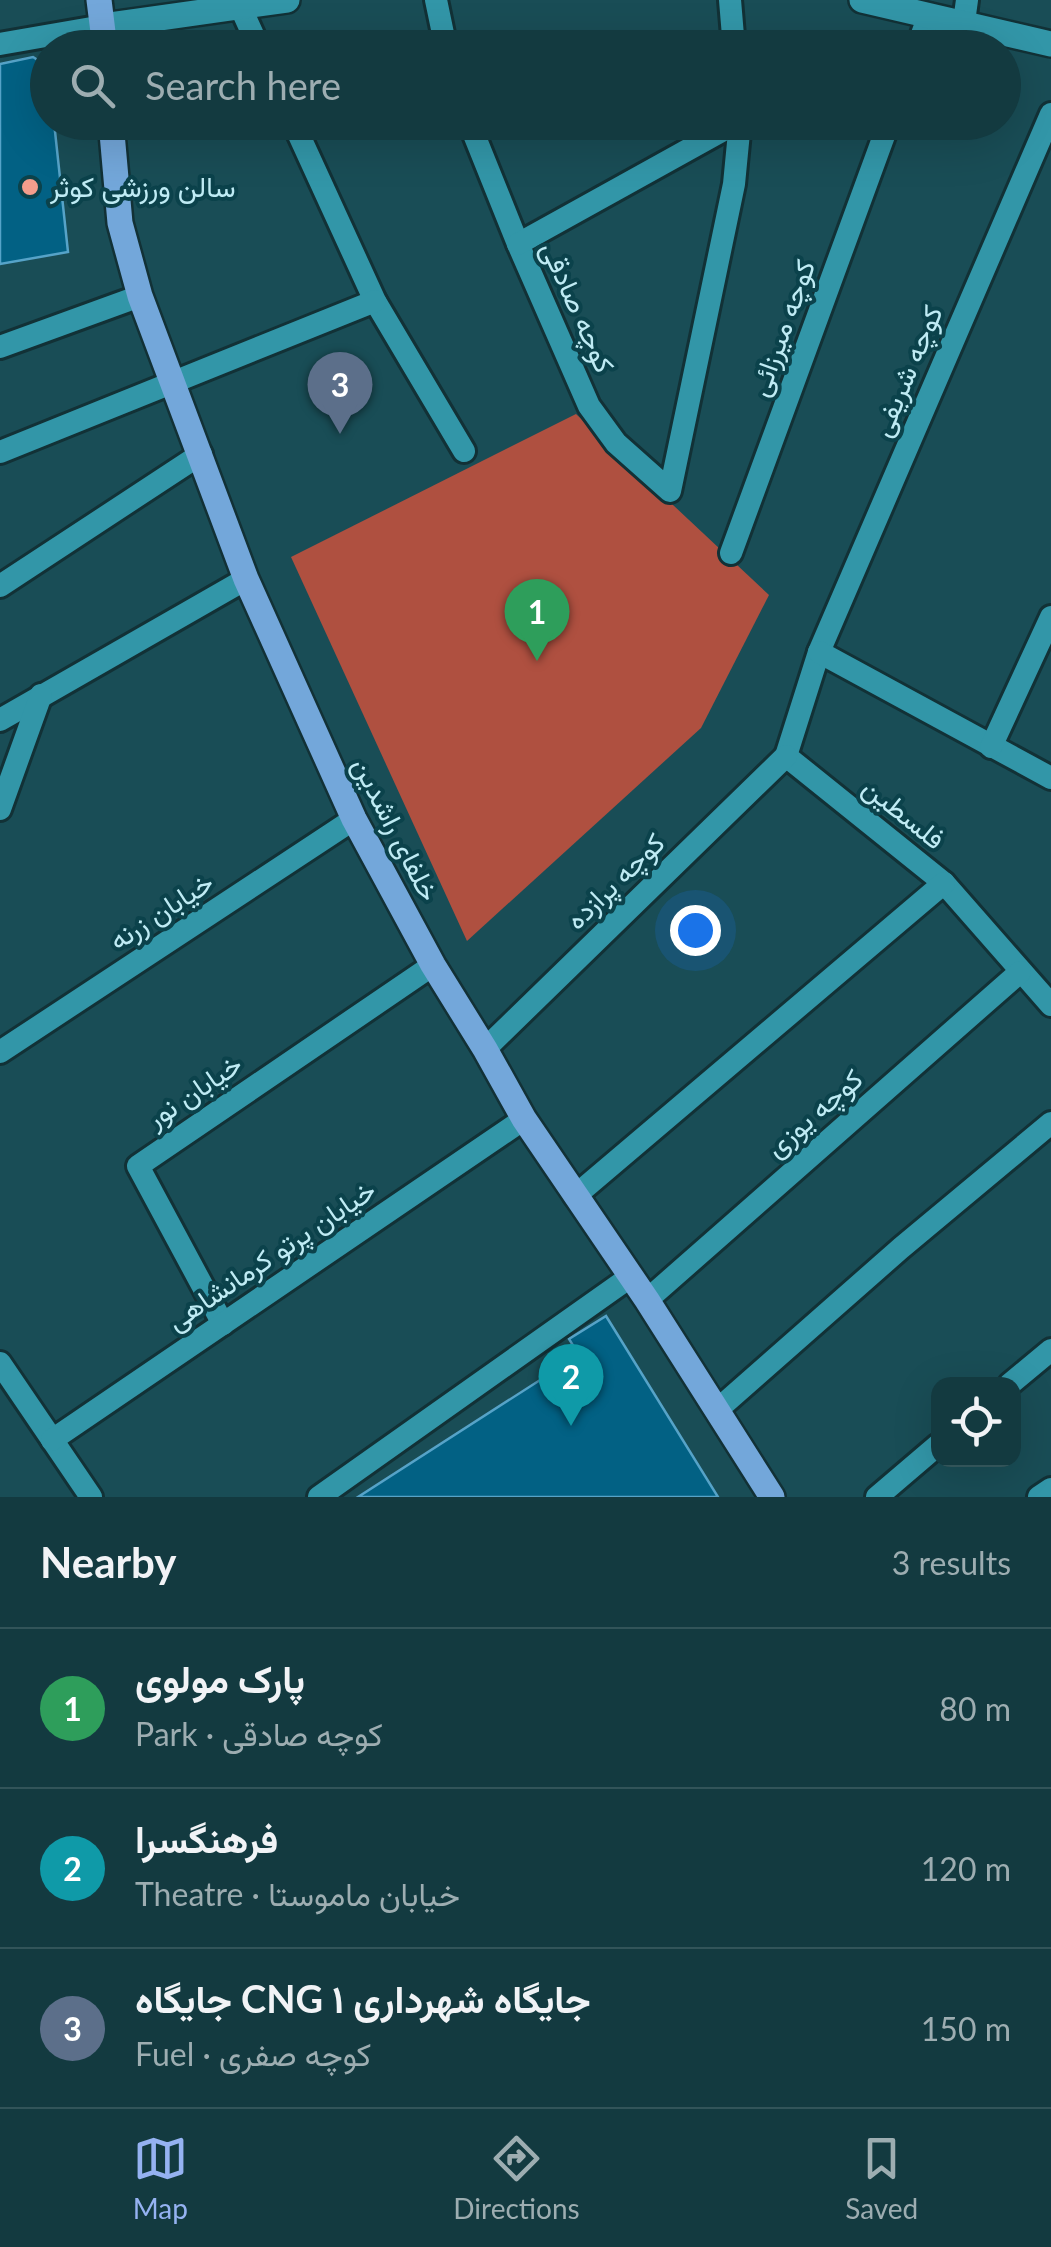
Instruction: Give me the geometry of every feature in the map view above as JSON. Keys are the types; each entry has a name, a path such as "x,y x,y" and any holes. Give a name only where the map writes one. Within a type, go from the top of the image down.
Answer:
{"main road":[{"name":"خلفای راشدین","path":"113,140 120,223 140,296 246,579 354,819 433,965 524,1119 647,1300 772,1497"}],"street":[{"path":"436,0 442,30"},
{"path":"730,0 732,30"},
{"path":"862,0 928,15 966,11 1015,30"},
{"path":"71,30 264,2 261,30"},
{"path":"923,30 928,15"},
{"path":"1021,32 1051,44"},
{"path":"0,44 30,38"},
{"name":"کوچه شریفی","path":"819,652 1051,114"},
{"path":"301,140 375,300 464,451"},
{"name":"کوچه صادقی","path":"477,140 589,406 616,443 670,491 734,184 738,140"},
{"path":"518,244 706,140"},
{"name":"کوچه میرزائی","path":"731,553 882,140"},
{"path":"0,348 140,296"},
{"path":"0,452 375,300"},
{"path":"0,586 200,454"},
{"path":"0,720 246,579"},
{"path":"991,747 1051,617"},
{"path":"786,756 819,652 1051,778"},
{"path":"0,808 40,695"},
{"name":"فلسطین","path":"786,756 944,883 1051,1004"},
{"name":"کوچه پرازده","path":"485,1049 786,756"},
{"name":"خیابان زرنه","path":"0,1052 354,819"},
{"path":"575,1196 944,883"},
{"name":"خیابان نور","path":"223,1324 138,1166 433,965"},
{"name":"کوچه یوزی","path":"647,1300 1020,972"},
{"name":"خیابان پرتو کرمانشاهی","path":"52,1440 524,1119"},
{"path":"718,1410 901,1248 1051,1123"},
{"path":"319,1497 630,1278"},
{"path":"1018,1377 1051,1350"},
{"path":"0,1364 91,1497"},
{"path":"876,1497 931,1451"},
{"path":"1039,1497 1051,1489"}],"shaded area":[{"path":"576,414 769,595 701,728 467,941 291,557"}],"building":[{"name":"سالن ورزشی کوثر","path":"30,58 30,140 56,140 68,252 0,264 0,64"},
{"path":"606,1316 718,1497 358,1497 579,1355 569,1339"}],"place":[{"name":"سالن ورزشی کوثر","path":"30,187"},
{"name":"جایگاه CNG جایگاه شهرداری ۱","path":"340,434"},
{"name":"پارک مولوی","path":"537,661"},
{"name":"فرهنگسرا","path":"571,1426"}]}
